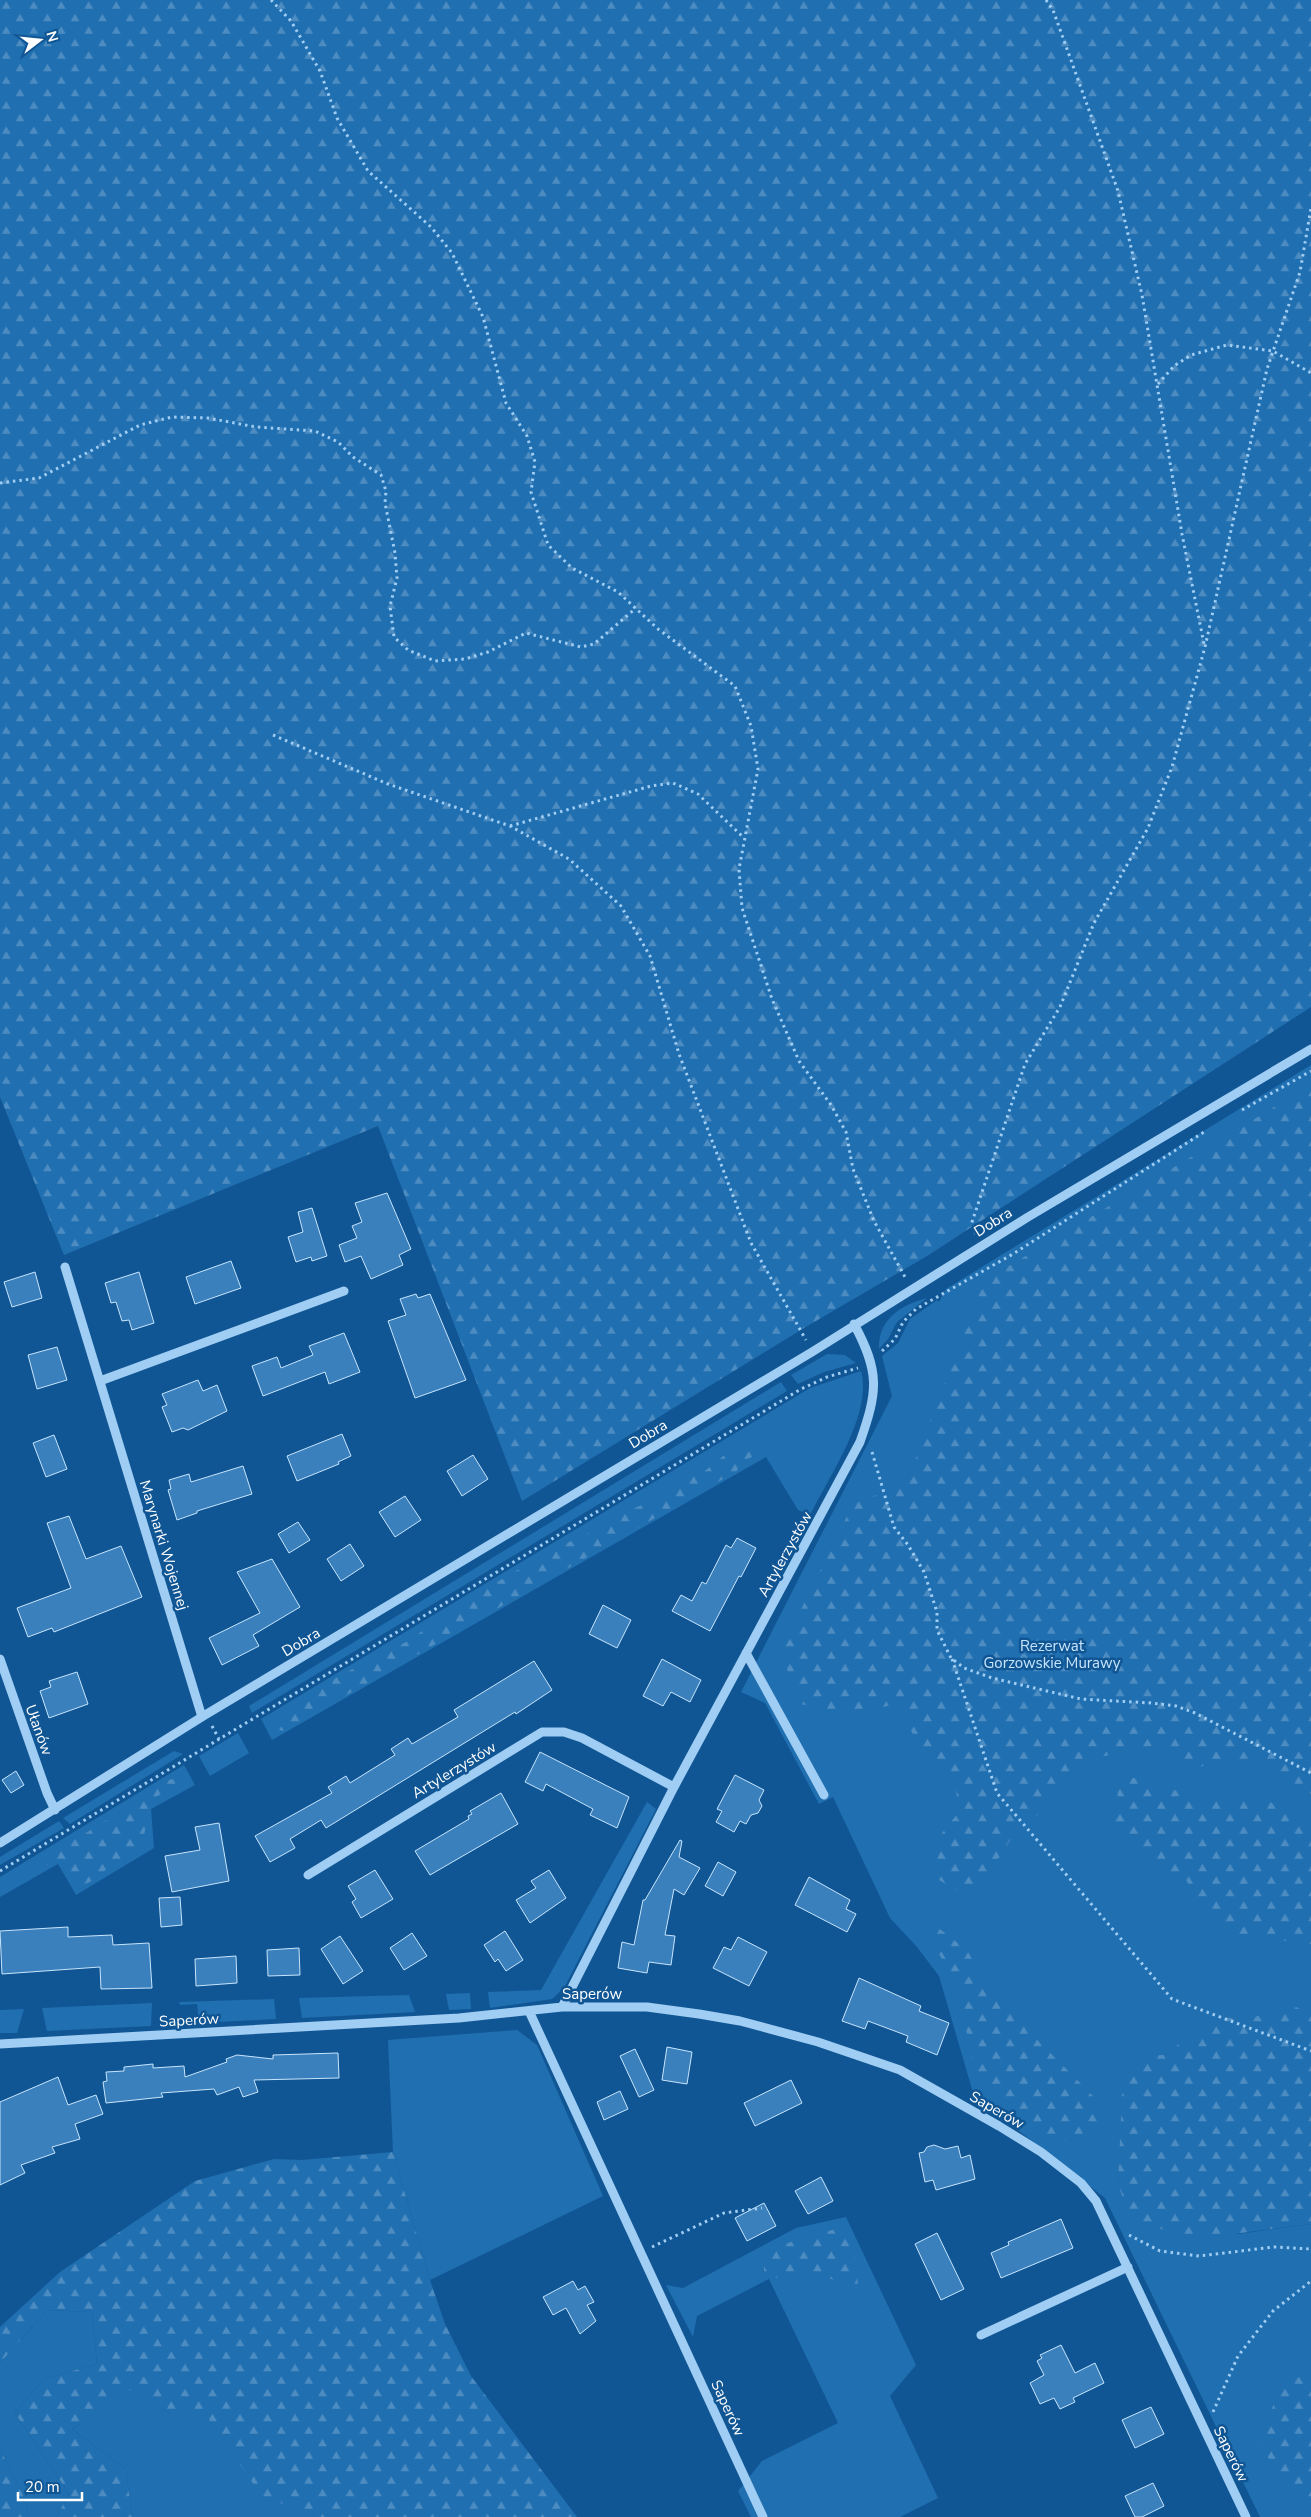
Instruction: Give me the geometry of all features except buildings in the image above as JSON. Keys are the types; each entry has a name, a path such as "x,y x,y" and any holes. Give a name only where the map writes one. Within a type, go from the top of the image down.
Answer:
{"street":[{"name":"Dobra","path":"0,1844 202,1717 812,1352 911,1288 1311,1049"},
{"name":"Marynarki Wojennej","path":"65,1267 202,1717"},
{"path":"100,1381 344,1291"},
{"name":"Artylerzystów","path":"562,2007 674,1787 860,1442 871,1411 875,1384 870,1360 854,1324"},
{"path":"746,1653 824,1795"},
{"name":"Ułanów","path":"0,1659 46,1793 55,1810"},
{"name":"Artylerzystów","path":"308,1875 542,1732 564,1732 582,1738 674,1787"},
{"name":"Saperów","path":"0,2044 459,2018 562,2007 647,2007 719,2017 818,2042 900,2070 1000,2126 1062,2166 1081,2183 1096,2201 1246,2517"},
{"name":"Saperów","path":"529,2011 763,2517"},
{"path":"981,2334 1128,2267"}],"path":[{"path":"271,0 290,21 320,71 337,118 368,171 431,227 452,253 483,317 506,403 527,436 535,462 531,492 548,545 572,568 618,592 635,609 690,650 708,668 735,686 751,726 758,769 739,870 742,908 772,999 800,1061 826,1098 846,1132 848,1151 853,1168 874,1222 911,1288"},
{"path":"1046,0 1053,10 1118,191 1142,295 1182,534 1205,647"},
{"path":"971,1225 1026,1064 1060,1006 1094,923 1148,828 1172,767 1205,647 1273,351 1300,272 1311,208"},
{"path":"1158,385 1174,366 1191,355 1227,345 1273,351 1311,372"},
{"path":"0,483 39,478 140,425 172,417 208,418 256,427 315,431 338,442 353,457 381,475 386,492 385,504 395,552 397,578 390,606 394,637 408,650 435,660 465,659 488,652 526,633 581,647 594,644 635,609"},
{"path":"273,735 388,784 510,826 569,859 621,906 650,956 679,1054 751,1243 812,1352"},
{"path":"510,826 651,786 673,783 698,794 744,838"},
{"path":"1233,1115 1311,1071"},
{"path":"0,1871 793,1393 827,1377 860,1367 888,1346 902,1322 916,1309 1013,1254 1209,1130"},
{"path":"872,1444 894,1527 908,1545 924,1572 937,1612 937,1630 952,1658 997,1793 1172,1999 1311,2051"},
{"path":"952,1658 964,1668 992,1678 1080,1700 1176,1706 1195,1713 1311,1773"},
{"path":"640,2252 724,2214 762,2208"},
{"path":"1107,2221 1160,2251 1199,2256 1274,2248 1311,2249"},
{"path":"1204,2430 1238,2356 1273,2310 1311,2281"}],"green space":[{"path":"0,0 1311,0 1311,1007 927,1256 804,1328 522,1501 378,1126 64,1255 0,1097"},
{"name":"Rezerwat Gorzowskie Murawy","path":"1311,1065 1311,2221 1119,2172 1118,2185 1238,2234 1311,2224 1311,2517 1260,2517 1105,2198 974,2096 939,1976 917,1947 890,1918 833,1797 819,1804 765,1703 741,1692 892,1396 882,1356 898,1343 910,1319 937,1300 939,1302 946,1289"},
{"path":"1311,1082 1311,1794 1289,1786 1256,1761 1193,1767 1160,1744 1086,1760 1068,1772 1052,1799 1040,1813 1016,1831 995,1864 965,1896 936,1878 939,1837 958,1813 956,1786 927,1764 898,1703 876,1709 842,1714 801,1704 780,1652 855,1500 882,1494 911,1471 984,1281 1286,1100"},
{"path":"927,1298 897,1322 888,1339 879,1349 882,1329 893,1315 908,1305"},
{"path":"827,1354 845,1355 856,1363 824,1372 798,1384 791,1375"},
{"path":"861,1371 863,1388 861,1406 855,1425 838,1464 810,1515 798,1510 766,1457 272,1740 261,1719 810,1388"},
{"path":"781,1382 787,1391 252,1713 249,1706"},
{"path":"749,1448 754,1450 755,1455 742,1462 737,1471 284,1731 274,1729 272,1723 276,1716 339,1676 408,1641 462,1603 548,1552 586,1534 603,1521 664,1496 672,1485 685,1477 700,1475 728,1452"},
{"path":"238,1733 249,1753 210,1776 199,1756"},
{"path":"174,1751 183,1754 70,1824 63,1818"},
{"path":"184,1765 195,1785 151,1809 154,1848 76,1895 58,1864 0,1897 0,1877"},
{"path":"1139,1777 1205,1801 1266,1799 1290,1815 1311,1833 1311,1944 1235,1935 1205,1910 1186,1880 1145,1858 1113,1822 1120,1780"},
{"path":"178,1778 181,1782 179,1786 156,1797 150,1806 140,1849 114,1863 93,1880 82,1885 76,1885 62,1862 40,1866 37,1861 83,1835 168,1780"},
{"path":"647,1802 656,1809 564,1988 552,1999 490,2008 488,1992 541,1990"},
{"path":"59,1821 64,1828 0,1865 0,1857"},
{"path":"932,1923 967,1950 985,1983 1002,2004 1097,2100 1105,2117 1092,2130 1067,2140 1051,2137 999,2102 985,2087 970,2052 959,1987 931,1941"},
{"path":"470,1993 471,2009 449,2010 446,1994"},
{"path":"409,1995 415,2012 302,2018 299,1998"},
{"path":"274,1999 276,2019 199,2023 197,2004 180,2005 179,2002"},
{"path":"152,2003 151,2026 47,2031 42,2008"},
{"path":"1296,2007 1311,2014 1311,2224 1202,2238 1167,2231 1131,2218 1118,2185 1122,2094 1142,2056 1163,2055 1220,2016 1241,2020"},
{"path":"24,2009 17,2033 0,2033 0,2010"},
{"path":"517,2030 537,2045 603,2196 430,2280 393,2152 388,2040"},
{"path":"393,2152 430,2280 445,2324 471,2376 577,2517 314,2517 261,2495 205,2414 170,2414 130,2390 72,2429 126,2469 132,2517 56,2517 69,2494 15,2413 44,2379 97,2364 92,2312 47,2310 0,2363 0,2327 60,2272 195,2181 274,2159 302,2160"},
{"path":"846,2217 916,2365 890,2396 938,2498 900,2517 751,2517 738,2491 762,2461 838,2423 769,2279 697,2316 693,2337 666,2285 683,2288 796,2228"},
{"path":"839,2228 845,2234 852,2248 856,2263 858,2287 808,2272 783,2281 764,2272 764,2262 774,2247"},
{"path":"47,2310 92,2312 97,2364 44,2379 15,2413 69,2494 56,2517 28,2517 26,2501 0,2449 0,2363"},
{"path":"1311,2372 1311,2507 1309,2499 1281,2477 1261,2447 1272,2408 1285,2383"},
{"path":"130,2389 170,2414 205,2414 231,2451 314,2517 132,2517 126,2469 72,2429"},
{"path":"0,2449 26,2501 28,2517 0,2517"}]}
